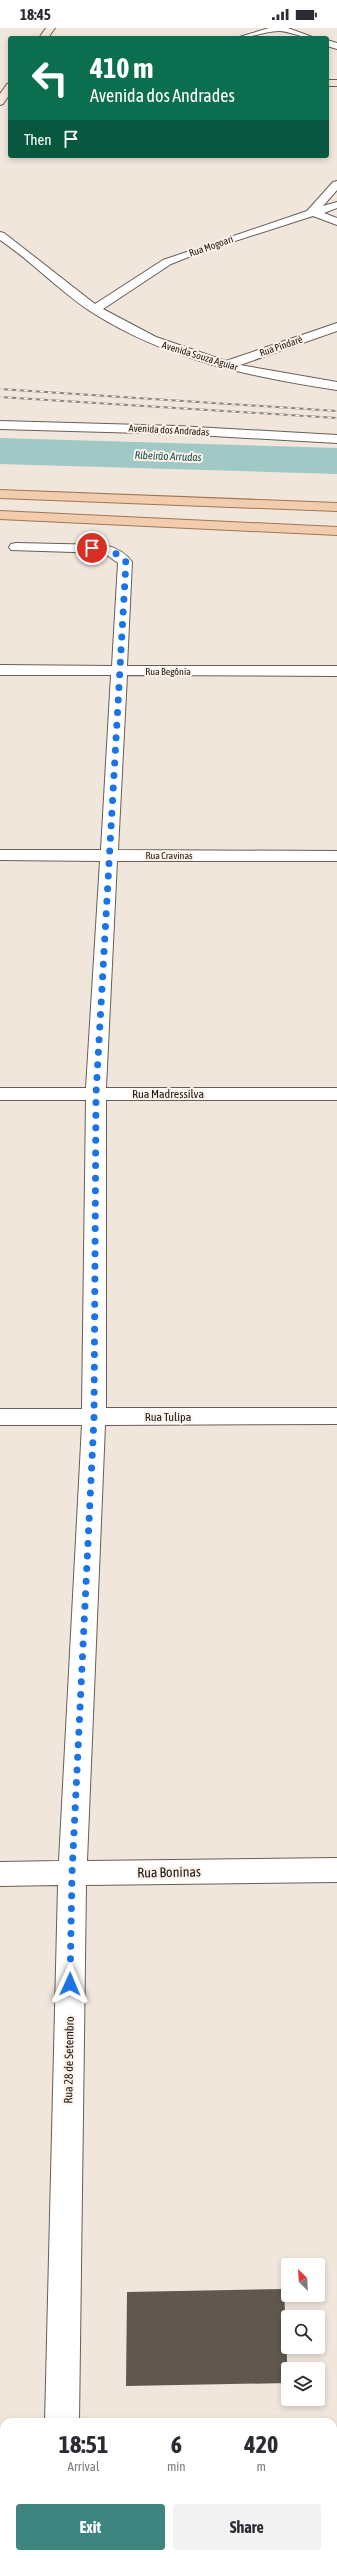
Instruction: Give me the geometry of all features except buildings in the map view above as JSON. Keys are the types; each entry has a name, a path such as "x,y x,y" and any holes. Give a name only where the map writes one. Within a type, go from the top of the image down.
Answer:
{"main road":[{"path":"45,36 51,28"},
{"path":"3,100 5,82"},
{"path":"0,494 337,507"},
{"path":"0,516 337,531"}],"street":[{"path":"248,36 279,28 305,36"},
{"path":"337,184 312,212 337,222"},
{"name":"Rua Mogoari","path":"95,309 138,279 167,262 197,250 337,205"},
{"name":"Avenida Souza Aguiar","path":"0,235 19,247 95,309 129,330 173,350 226,365 337,386"},
{"name":"Rua Pindaré","path":"226,365 337,327"},
{"name":"Avenida dos Andradas","path":"0,425 178,430 337,440"},
{"name":"Rua 28 de Setembro","path":"16,547 92,548 114,552 126,562 96,1094 94,1418 72,1874 62,2418"},
{"name":"Rua Begônia","path":"0,670 337,671"},
{"name":"Rua Cravinas","path":"0,855 337,856"},
{"name":"Rua Madressilva","path":"0,1094 337,1094"},
{"name":"Rua Tulipa","path":"0,1417 94,1418 337,1416"},
{"name":"Rua Boninas","path":"0,1874 337,1870"}],"waterway":[{"name":"Ribeirão Arrudas","path":"0,451 337,461"}],"railway":[{"path":"0,389 337,411"},
{"path":"0,397 337,418"}],"route":[{"path":"70,1984 72,1874 94,1418 96,1094 126,562 114,552 92,548"}]}
